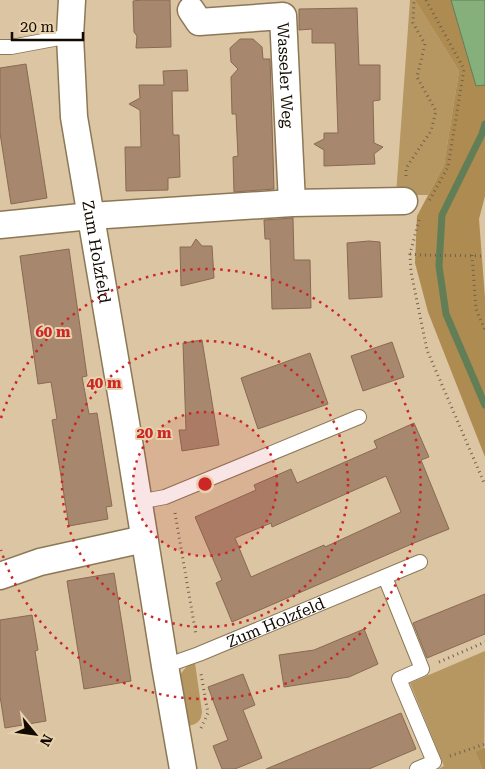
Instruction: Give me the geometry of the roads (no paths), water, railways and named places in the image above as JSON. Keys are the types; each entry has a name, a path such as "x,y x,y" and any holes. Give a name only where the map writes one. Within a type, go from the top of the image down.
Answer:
{"street":[{"name":"Zum Holzfeld","path":"72,0 70,36 74,117 126,423 164,666 182,762"},
{"name":"Wasseler Weg","path":"191,10 200,22 283,16 292,202"},
{"path":"0,225 91,216 292,202 416,208"},
{"path":"0,576 40,562 144,539"}],"lane":[{"path":"0,46 11,47 70,36"},
{"path":"138,502 165,497 358,417"},
{"name":"Zum Holzfeld","path":"164,666 199,654 420,562"},
{"path":"385,577 422,669 399,679 434,762 417,769"}],"waterway":[{"path":"485,124 482,134 442,215 439,266 446,314 485,405"}]}
